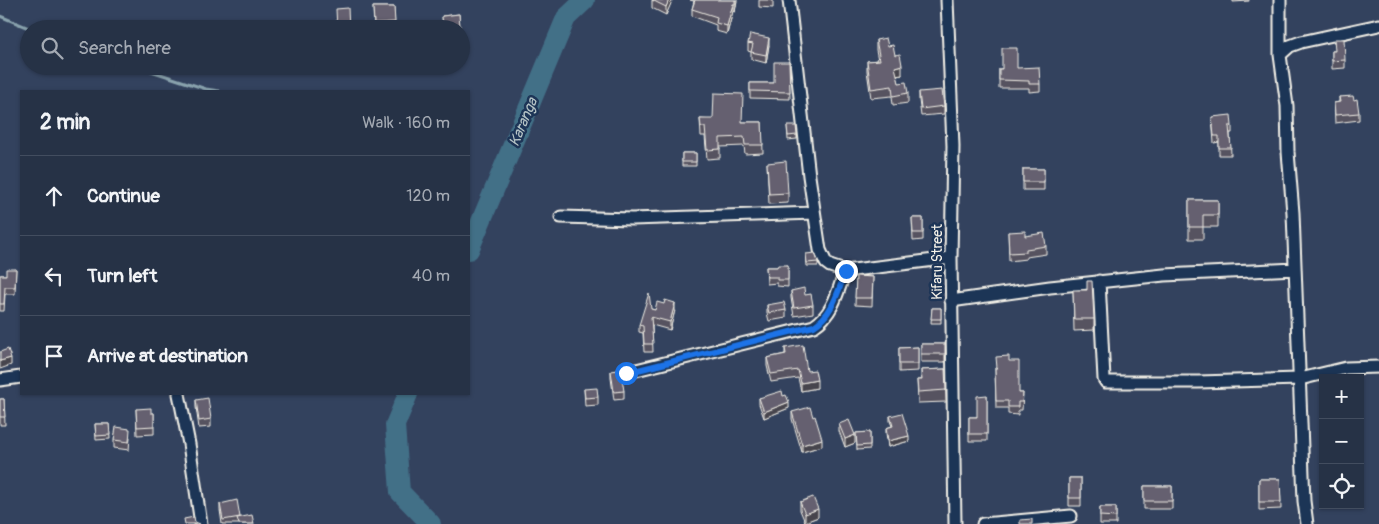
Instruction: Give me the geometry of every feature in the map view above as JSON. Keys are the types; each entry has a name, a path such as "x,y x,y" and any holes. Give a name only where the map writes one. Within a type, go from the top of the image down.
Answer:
{"street":[{"path":"789,0 814,213 820,250 826,263 846,271 951,258"},
{"name":"Kifaru Street","path":"947,0 953,146 951,301 956,524"},
{"path":"1280,0 1280,55 1288,106 1288,152 1300,378 1304,501 1307,524"},
{"path":"1280,55 1290,46 1301,42 1326,35 1379,25"},
{"path":"561,218 632,220 814,213"},
{"path":"951,301 1099,281 1164,275 1295,269"},
{"path":"624,374 814,326 825,318 830,310 846,271"},
{"path":"1099,281 1104,379 1106,382 1198,382 1300,378 1346,368 1379,367"},
{"path":"0,380 20,377"},
{"path":"179,395 201,524"},
{"path":"983,524 1071,516"}],"building":[{"path":"652,0 669,0 666,7"},
{"path":"695,0 735,0 727,26 716,23 717,17 692,9"},
{"path":"373,7 394,7 395,20 374,20"},
{"path":"348,8 349,20 337,20 336,9"},
{"path":"459,14 460,20 442,20 442,16"},
{"path":"750,34 769,38 766,55 751,52 753,44 748,43"},
{"path":"886,38 888,46 893,45 895,55 900,54 902,65 895,67 899,83 906,82 908,93 893,96 892,86 871,89 867,61 880,60 876,40"},
{"path":"1334,39 1344,39 1345,60 1332,61 1332,51 1335,51"},
{"path":"1002,48 1017,48 1017,68 1039,67 1040,84 1029,84 1029,81 999,80 999,69 1002,69"},
{"path":"774,62 789,62 790,92 750,91 750,83 774,83"},
{"path":"942,90 944,106 921,109 919,92"},
{"path":"714,93 743,94 742,122 762,122 763,145 745,145 744,137 720,138 720,149 707,150 705,127 701,127 700,119 713,119"},
{"path":"1353,96 1354,100 1357,99 1359,113 1335,115 1334,103 1340,102 1339,97"},
{"path":"1231,115 1232,126 1229,126 1231,148 1219,148 1219,136 1214,136 1212,117"},
{"path":"787,126 796,126 797,135 788,136"},
{"path":"682,153 696,153 696,162 682,162"},
{"path":"786,161 788,193 769,194 767,163"},
{"path":"1023,169 1044,169 1044,182 1023,182"},
{"path":"1189,200 1218,200 1218,215 1203,215 1203,227 1189,227"},
{"path":"912,218 923,218 923,233 913,233"},
{"path":"1025,231 1025,236 1044,233 1046,246 1026,249 1026,252 1009,253 1008,232"},
{"path":"815,253 818,262 807,263 806,254"},
{"path":"778,265 788,265 788,280 777,280 777,277 767,277 766,267 777,267"},
{"path":"6,269 16,269 15,287 5,287 4,304 0,304 0,275 6,275"},
{"path":"856,276 873,277 872,298 855,298"},
{"path":"1087,281 1092,281 1094,319 1074,319 1073,290 1087,290"},
{"path":"804,288 805,295 811,294 813,305 794,308 791,291"},
{"path":"649,293 651,309 655,310 657,302 664,304 665,300 675,303 670,322 651,317 653,344 644,344 643,326 639,325"},
{"path":"784,302 786,310 769,313 767,305"},
{"path":"932,308 941,308 941,319 931,319"},
{"path":"921,344 945,344 945,354 921,354"},
{"path":"803,345 807,371 815,370 817,380 801,383 798,370 771,374 767,358 786,354 785,348"},
{"path":"918,347 918,364 899,364 899,348"},
{"path":"8,349 11,358 0,361 0,352"},
{"path":"1009,356 1009,361 1019,361 1019,393 1023,393 1022,402 1018,402 1018,407 1008,407 1008,401 996,401 996,357"},
{"path":"945,369 946,390 918,392 917,380 922,380 921,370"},
{"path":"618,370 621,372 624,391 614,392 611,371"},
{"path":"597,388 598,397 585,398 584,389"},
{"path":"782,391 783,396 786,395 789,402 764,412 759,398"},
{"path":"987,395 987,434 969,434 969,417 977,417 977,396"},
{"path":"208,398 211,419 199,421 196,400"},
{"path":"0,399 4,399 5,417 0,417"},
{"path":"810,407 813,417 815,416 822,439 802,445 792,412"},
{"path":"151,408 151,413 154,413 154,426 137,427 136,409"},
{"path":"902,413 909,436 888,441 886,428 893,426 890,416"},
{"path":"849,420 855,435 845,439 839,424"},
{"path":"95,424 109,424 110,435 96,436"},
{"path":"116,427 130,429 129,442 114,440"},
{"path":"870,432 870,445 857,446 856,433"},
{"path":"1069,478 1081,478 1081,498 1069,498"},
{"path":"1259,479 1280,479 1281,502 1259,502"},
{"path":"1144,486 1172,486 1172,501 1144,501"},
{"path":"813,497 818,509 805,514 800,502"},
{"path":"237,500 240,517 223,520 220,504"},
{"path":"1100,507 1116,507 1116,517 1100,516"},
{"path":"252,515 254,524 239,524 237,518"},
{"path":"194,517 195,522 200,524 185,524 184,519"},
{"path":"1032,519 1032,524 1020,524 1020,520"}],"waterway":[{"name":"Karanga","path":"470,248 566,18 585,0"},
{"path":"0,16 20,24"},
{"path":"163,75 212,90"},
{"name":"Karanga","path":"408,395 395,425 400,492 431,524"}],"route":[{"path":"626,373 814,326 825,318 830,310 846,271"}]}
